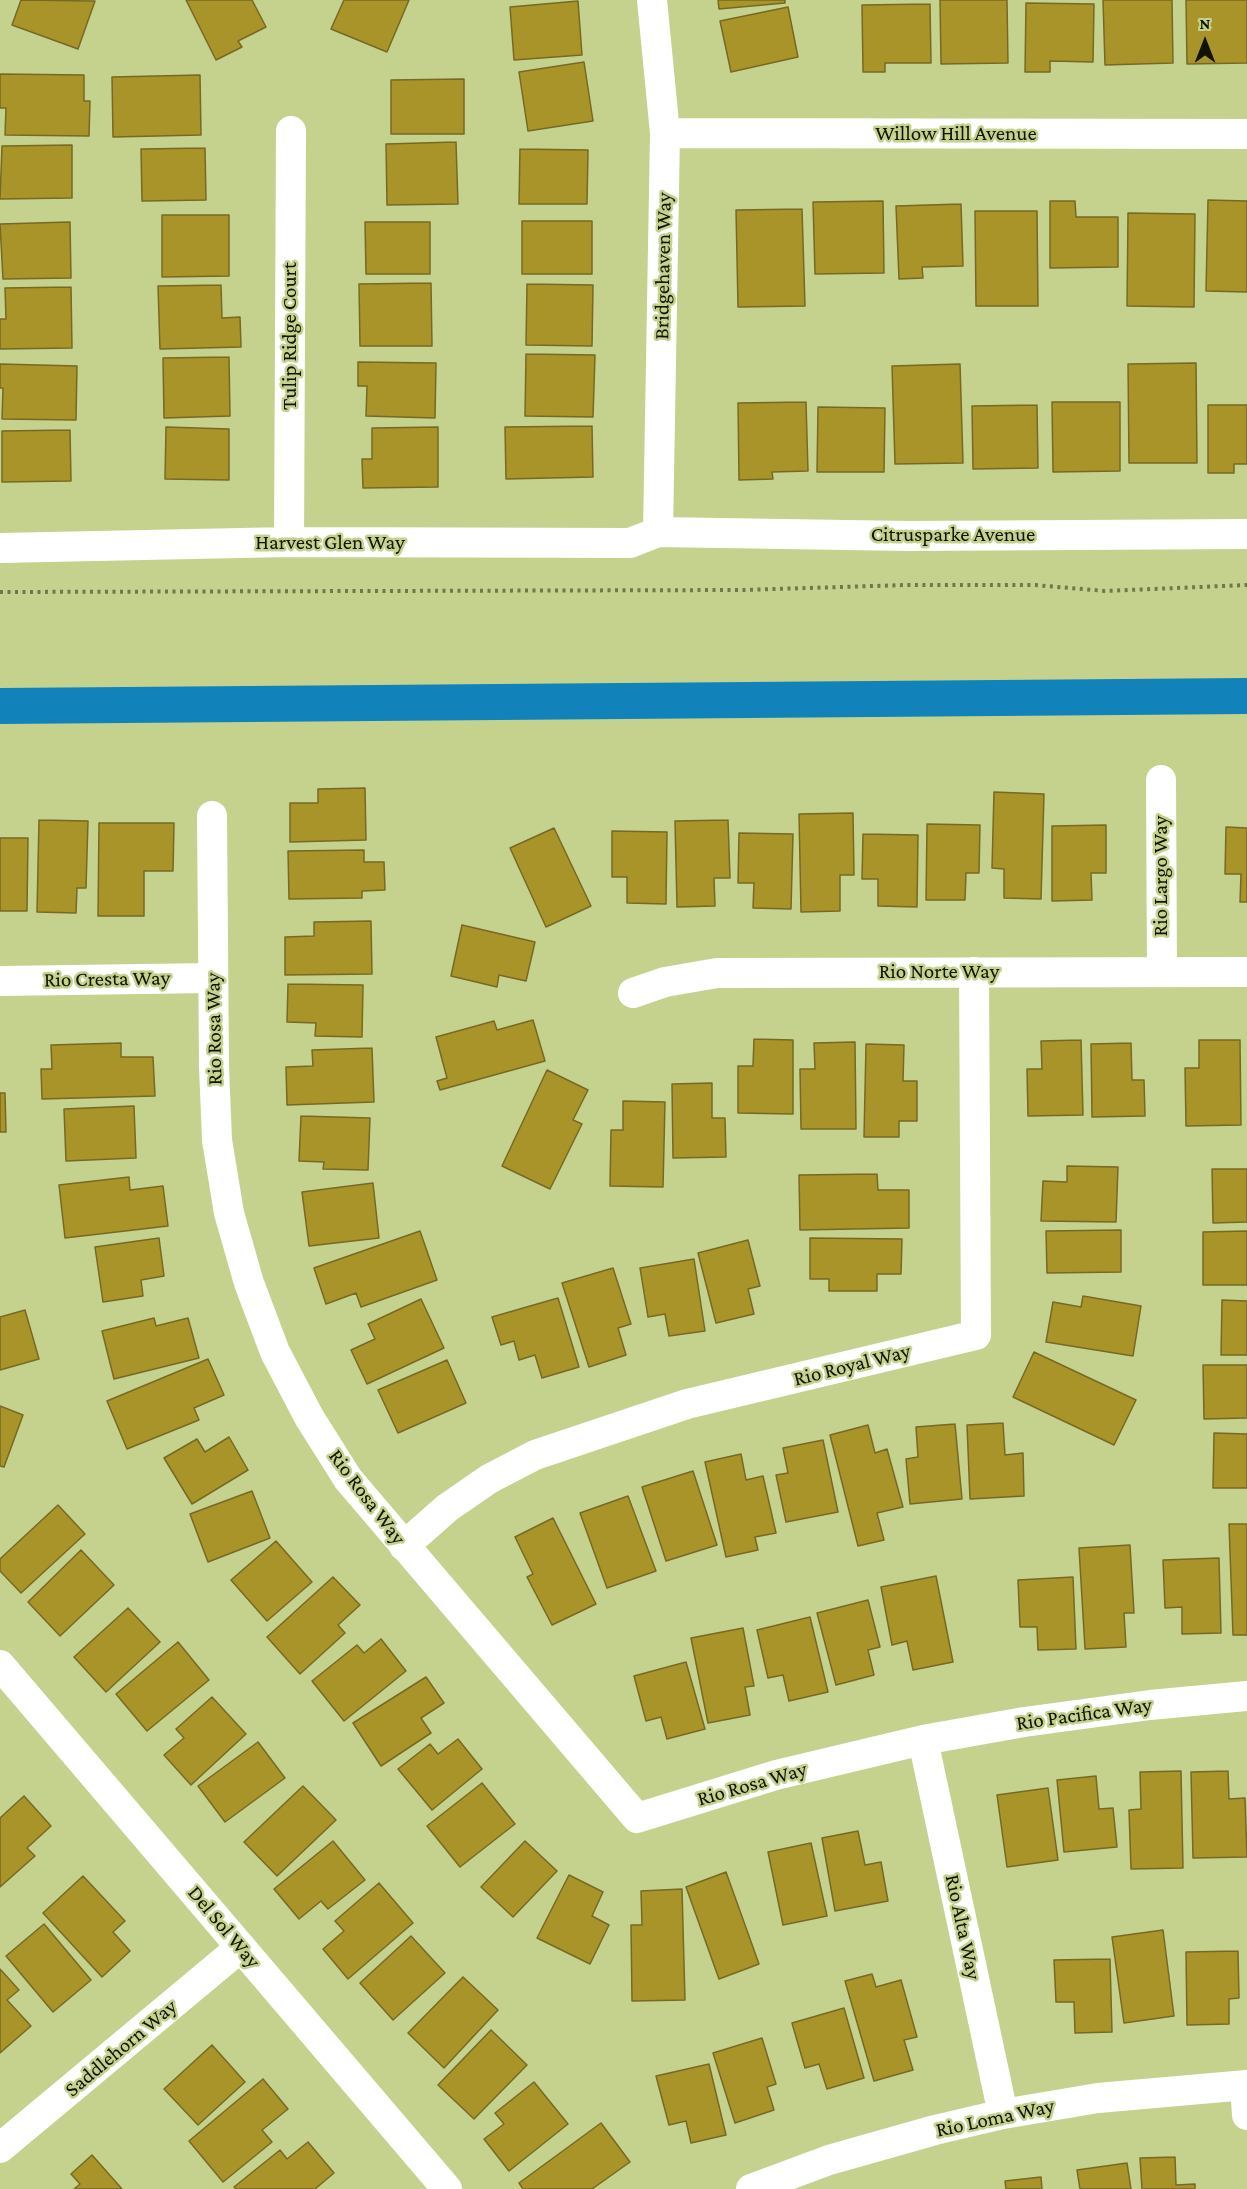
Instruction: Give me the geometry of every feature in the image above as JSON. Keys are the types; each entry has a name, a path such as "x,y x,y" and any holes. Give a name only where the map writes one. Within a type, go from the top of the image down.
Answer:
{"street":[{"name":"Bridgehaven Way","path":"652,0 665,133 658,532"},
{"name":"Tulip Ridge Court","path":"289,542 291,131"},
{"name":"Willow Hill Avenue","path":"665,133 1247,134"},
{"name":"Harvest Glen Way","path":"0,548 289,542 630,543 658,532"},
{"name":"Citrusparke Avenue","path":"658,532 909,536 1247,534"},
{"name":"Rio Largo Way","path":"1161,780 1162,972"},
{"name":"Rio Rosa Way","path":"212,816 217,1140 229,1213 249,1283 275,1352 309,1418 348,1479 637,1818 776,1775 923,1740"},
{"name":"Rio Royal Way","path":"404,1546 447,1508 489,1479 555,1448 687,1404 976,1335 974,972"},
{"name":"Rio Norte Way","path":"633,993 665,982 717,973 1247,972"},
{"name":"Rio Cresta Way","path":"0,981 213,978"},
{"name":"Del Sol Way","path":"0,1665 447,2189"},
{"name":"Rio Pacifica Way","path":"923,1740 1035,1720 1150,1705 1247,1696"},
{"name":"Rio Alta Way","path":"923,1740 1003,2114"},
{"name":"Saddlehorn Way","path":"0,2148 242,1947"},
{"name":"Rio Loma Way","path":"751,2189 829,2160 935,2130 1003,2114 1098,2098 1246,2085"},
{"path":"1246,2085 1247,2115"}],"path":[{"path":"0,592 742,590 907,585 1035,585 1105,591 1247,585"}],"building":[{"path":"21,0 95,1 78,49 12,25"},
{"path":"186,0 252,0 266,27 238,41 242,47 216,60"},
{"path":"344,0 409,0 387,52 331,29"},
{"path":"718,0 785,0 785,3 719,9"},
{"path":"940,0 1007,0 1008,63 941,64"},
{"path":"1103,0 1172,0 1173,63 1105,65"},
{"path":"1186,0 1247,0 1247,63 1187,64"},
{"path":"578,1 582,55 514,60 510,7"},
{"path":"1026,3 1094,4 1093,62 1050,61 1050,72 1025,72"},
{"path":"930,4 931,63 885,63 885,72 863,72 862,5"},
{"path":"788,7 798,57 731,72 720,21"},
{"path":"584,62 593,121 528,131 519,72"},
{"path":"0,74 84,75 84,101 90,101 89,136 5,135 6,108 0,108"},
{"path":"200,75 201,135 113,137 112,77"},
{"path":"464,79 464,134 391,134 391,80"},
{"path":"456,142 458,204 387,205 386,144"},
{"path":"72,145 72,198 0,199 2,146"},
{"path":"205,148 206,200 142,201 141,149"},
{"path":"520,149 588,150 587,204 519,204"},
{"path":"1208,200 1247,201 1247,292 1206,291"},
{"path":"883,201 884,273 815,274 813,202"},
{"path":"1050,201 1075,201 1076,217 1118,217 1118,267 1050,268"},
{"path":"961,204 963,266 922,267 923,278 899,279 896,206"},
{"path":"802,209 805,306 738,307 736,210"},
{"path":"975,211 1037,211 1038,306 976,306"},
{"path":"1128,213 1195,214 1194,307 1127,306"},
{"path":"162,215 229,215 229,276 162,277"},
{"path":"522,221 592,221 592,274 522,274"},
{"path":"70,222 71,278 3,279 0,224"},
{"path":"365,222 430,222 430,274 366,274"},
{"path":"431,283 432,346 360,346 359,284"},
{"path":"527,284 593,285 592,346 526,345"},
{"path":"221,285 222,318 240,317 241,347 160,349 158,286"},
{"path":"71,287 72,348 0,349 0,319 6,319 5,288"},
{"path":"526,354 595,355 593,417 525,416"},
{"path":"229,357 230,416 164,418 163,358"},
{"path":"358,362 436,363 435,418 366,416 367,386 358,386"},
{"path":"1196,363 1197,463 1129,463 1128,364"},
{"path":"0,364 77,366 76,420 2,419 3,388 0,388"},
{"path":"960,364 963,463 895,464 892,366"},
{"path":"806,402 808,471 772,472 773,479 739,480 738,403"},
{"path":"1052,402 1120,402 1120,471 1053,472"},
{"path":"1037,405 1038,468 973,469 972,406"},
{"path":"1208,405 1247,405 1247,464 1234,464 1234,473 1208,473"},
{"path":"818,407 885,408 884,472 817,472"},
{"path":"592,426 593,477 506,479 505,427"},
{"path":"166,427 229,429 229,480 165,479"},
{"path":"438,427 438,487 363,488 362,459 372,459 372,428"},
{"path":"70,430 71,481 2,482 2,431"},
{"path":"365,788 366,840 290,842 290,803 318,803 318,789"},
{"path":"994,792 1044,794 1041,899 1004,898 1004,869 992,868"},
{"path":"853,813 854,875 840,875 840,911 801,912 799,814"},
{"path":"39,820 88,821 86,888 77,888 76,913 37,912"},
{"path":"728,820 730,878 714,878 715,906 677,907 675,821"},
{"path":"99,823 174,823 173,871 144,871 144,916 98,916"},
{"path":"927,824 980,825 979,873 966,873 965,900 926,900"},
{"path":"1106,825 1106,873 1091,873 1092,900 1052,901 1052,826"},
{"path":"1226,827 1247,828 1247,902 1240,902 1241,874 1225,874"},
{"path":"554,828 591,906 546,927 510,848"},
{"path":"612,831 667,832 666,904 627,903 627,877 612,877"},
{"path":"739,833 793,834 791,909 753,908 754,883 738,883"},
{"path":"863,834 918,835 917,907 878,906 878,879 862,879"},
{"path":"0,838 28,838 27,911 0,911"},
{"path":"364,850 364,862 384,862 385,890 362,891 362,898 289,899 288,851"},
{"path":"371,921 372,974 285,975 285,937 314,936 314,922"},
{"path":"462,925 535,942 526,981 499,975 497,987 451,976"},
{"path":"288,984 363,985 362,1037 315,1036 316,1023 287,1022"},
{"path":"533,1020 545,1061 440,1090 437,1081 447,1078 436,1037 494,1021 497,1030"},
{"path":"754,1039 793,1040 793,1114 738,1113 738,1066 753,1066"},
{"path":"1081,1040 1083,1115 1028,1116 1027,1069 1042,1069 1041,1041"},
{"path":"1199,1040 1240,1040 1241,1125 1186,1126 1185,1068 1199,1068"},
{"path":"855,1042 856,1129 801,1129 800,1069 815,1069 814,1043"},
{"path":"121,1043 121,1057 153,1057 155,1096 42,1099 41,1069 52,1069 51,1045"},
{"path":"1131,1043 1132,1080 1144,1080 1145,1116 1092,1117 1091,1044"},
{"path":"866,1044 904,1045 903,1081 917,1081 917,1121 899,1121 899,1137 864,1137"},
{"path":"372,1048 374,1102 287,1105 286,1067 313,1066 312,1050"},
{"path":"547,1070 588,1090 573,1120 582,1124 550,1189 502,1166"},
{"path":"712,1083 712,1118 725,1118 726,1157 673,1158 672,1084"},
{"path":"0,1093 5,1093 6,1132 0,1132"},
{"path":"623,1101 665,1102 663,1187 610,1186 611,1130 623,1130"},
{"path":"134,1106 136,1158 66,1161 64,1109"},
{"path":"301,1116 370,1118 368,1170 323,1169 324,1162 299,1161"},
{"path":"1067,1166 1118,1167 1116,1222 1041,1221 1043,1181 1067,1182"},
{"path":"1212,1169 1247,1169 1247,1222 1213,1223"},
{"path":"877,1174 878,1190 909,1190 909,1228 800,1230 799,1175"},
{"path":"129,1177 130,1190 163,1186 168,1226 65,1238 59,1185"},
{"path":"373,1183 379,1238 309,1246 302,1192"},
{"path":"1121,1230 1121,1272 1047,1273 1046,1231"},
{"path":"420,1231 437,1280 361,1307 356,1293 326,1304 314,1268"},
{"path":"1247,1231 1247,1285 1203,1285 1203,1232"},
{"path":"159,1238 164,1276 141,1280 143,1296 103,1302 95,1247"},
{"path":"810,1238 902,1239 901,1274 877,1274 877,1291 829,1291 829,1279 810,1279"},
{"path":"748,1240 760,1286 748,1289 754,1314 716,1323 698,1253"},
{"path":"694,1259 705,1331 669,1336 665,1314 648,1317 640,1268"},
{"path":"613,1268 631,1324 618,1328 626,1355 589,1367 562,1283"},
{"path":"1083,1296 1141,1306 1133,1356 1046,1342 1053,1302 1081,1307"},
{"path":"558,1298 579,1367 542,1378 535,1355 519,1360 514,1341 501,1345 492,1317"},
{"path":"421,1299 444,1348 367,1384 351,1350 375,1339 368,1324"},
{"path":"1222,1300 1247,1301 1247,1355 1221,1355"},
{"path":"25,1310 39,1359 0,1370 0,1317"},
{"path":"154,1318 156,1326 188,1318 199,1358 114,1379 102,1331"},
{"path":"1034,1352 1136,1400 1114,1445 1013,1397"},
{"path":"208,1359 224,1395 194,1408 199,1420 127,1449 107,1401"},
{"path":"447,1360 466,1403 398,1433 378,1390"},
{"path":"1203,1365 1247,1365 1247,1418 1204,1419"},
{"path":"0,1406 23,1415 4,1467 0,1466"},
{"path":"1003,1423 1005,1455 1023,1453 1024,1496 970,1499 967,1425"},
{"path":"955,1424 962,1499 910,1504 906,1459 918,1457 916,1427"},
{"path":"868,1425 875,1453 887,1449 903,1507 877,1513 884,1540 858,1546 830,1435"},
{"path":"1214,1433 1247,1434 1247,1488 1213,1488"},
{"path":"229,1437 248,1470 192,1504 164,1458 197,1439 205,1452"},
{"path":"823,1440 838,1512 786,1522 776,1475 788,1473 783,1448"},
{"path":"741,1454 746,1480 763,1476 776,1533 755,1537 758,1550 726,1557 705,1462"},
{"path":"693,1471 717,1545 666,1561 642,1487"},
{"path":"252,1491 270,1538 208,1562 190,1514"},
{"path":"628,1496 656,1571 607,1588 580,1513"},
{"path":"58,1505 85,1534 21,1593 0,1571 0,1559"},
{"path":"553,1518 596,1604 552,1625 527,1577 533,1574 515,1537"},
{"path":"1229,1524 1247,1524 1247,1635 1233,1635"},
{"path":"276,1541 312,1582 267,1621 231,1580"},
{"path":"1130,1545 1134,1613 1124,1613 1126,1647 1085,1649 1079,1548"},
{"path":"81,1550 114,1585 60,1636 28,1602"},
{"path":"1219,1558 1221,1633 1182,1634 1182,1607 1165,1608 1163,1560"},
{"path":"936,1576 953,1662 913,1670 907,1641 892,1645 881,1587"},
{"path":"333,1577 360,1605 338,1625 345,1633 300,1674 267,1637"},
{"path":"1073,1577 1076,1649 1038,1650 1037,1627 1020,1627 1018,1580"},
{"path":"868,1600 880,1647 868,1650 874,1675 836,1685 817,1613"},
{"path":"128,1608 160,1642 106,1692 74,1657"},
{"path":"810,1617 828,1692 789,1701 783,1675 768,1678 757,1630"},
{"path":"743,1628 754,1686 745,1687 750,1715 708,1723 691,1638"},
{"path":"381,1639 406,1671 344,1721 312,1681 357,1645 364,1653"},
{"path":"178,1642 209,1680 147,1731 116,1694"},
{"path":"686,1662 705,1729 667,1739 661,1717 646,1721 634,1676"},
{"path":"426,1677 444,1703 421,1718 431,1733 381,1766 353,1723"},
{"path":"212,1697 246,1734 191,1785 164,1755 184,1738 176,1729"},
{"path":"458,1739 482,1769 432,1810 398,1769 430,1744 438,1754"},
{"path":"258,1742 285,1778 225,1822 198,1786"},
{"path":"1181,1771 1183,1868 1131,1869 1129,1810 1141,1809 1140,1772"},
{"path":"1228,1771 1229,1799 1245,1798 1247,1857 1193,1858 1191,1772"},
{"path":"1096,1776 1099,1809 1113,1808 1117,1847 1064,1852 1057,1780"},
{"path":"482,1783 515,1824 460,1867 427,1826"},
{"path":"303,1786 336,1820 277,1876 244,1842"},
{"path":"1048,1788 1058,1860 1007,1867 997,1795"},
{"path":"24,1796 51,1826 27,1848 35,1856 0,1887 0,1818"},
{"path":"858,1831 865,1865 881,1862 888,1901 835,1911 822,1838"},
{"path":"333,1841 365,1880 328,1909 321,1901 299,1919 274,1889"},
{"path":"525,1841 557,1871 513,1917 481,1887"},
{"path":"811,1843 827,1916 783,1925 768,1852"},
{"path":"726,1872 759,1964 719,1979 686,1887"},
{"path":"569,1875 603,1892 592,1916 609,1925 590,1964 537,1938"},
{"path":"83,1876 125,1921 113,1932 130,1951 102,1977 43,1913"},
{"path":"379,1883 413,1923 348,1979 323,1949 344,1931 335,1921"},
{"path":"682,1889 685,2000 632,2001 631,1925 642,1925 641,1891"},
{"path":"44,1924 91,1980 53,2012 6,1956"},
{"path":"1163,1930 1174,2016 1124,2023 1112,1937"},
{"path":"411,1936 445,1973 393,2020 360,1983"},
{"path":"1238,1951 1239,1998 1229,1999 1229,2024 1187,2025 1186,1952"},
{"path":"1110,1959 1112,2032 1075,2033 1074,2002 1056,2002 1054,1960"},
{"path":"0,1969 19,1990 7,2000 31,2026 0,2053"},
{"path":"872,1974 876,1987 901,1980 917,2037 904,2040 913,2070 874,2081 845,1981"},
{"path":"463,1977 498,2010 444,2068 408,2033"},
{"path":"844,2008 864,2078 827,2089 819,2064 805,2068 792,2023"},
{"path":"491,2030 527,2065 474,2119 438,2085"},
{"path":"762,2038 776,2084 767,2087 774,2110 735,2123 713,2053"},
{"path":"212,2045 245,2082 198,2125 164,2089"},
{"path":"709,2064 726,2135 691,2143 686,2121 669,2125 656,2076"},
{"path":"263,2079 288,2109 262,2130 272,2142 223,2182 189,2141"},
{"path":"534,2082 568,2124 509,2171 484,2139 504,2124 495,2113"},
{"path":"601,2123 630,2162 592,2189 523,2189 519,2183"},
{"path":"308,2142 334,2173 315,2189 236,2189 234,2187 280,2150 287,2159"},
{"path":"92,2155 122,2189 74,2189 80,2184 71,2174"},
{"path":"1175,2157 1176,2185 1195,2184 1195,2189 1142,2189 1140,2158"},
{"path":"1127,2163 1131,2189 1080,2189 1077,2170"},
{"path":"1041,2177 1042,2189 1006,2189 1005,2181"}],"waterway":[{"path":"0,706 1247,696"}]}
